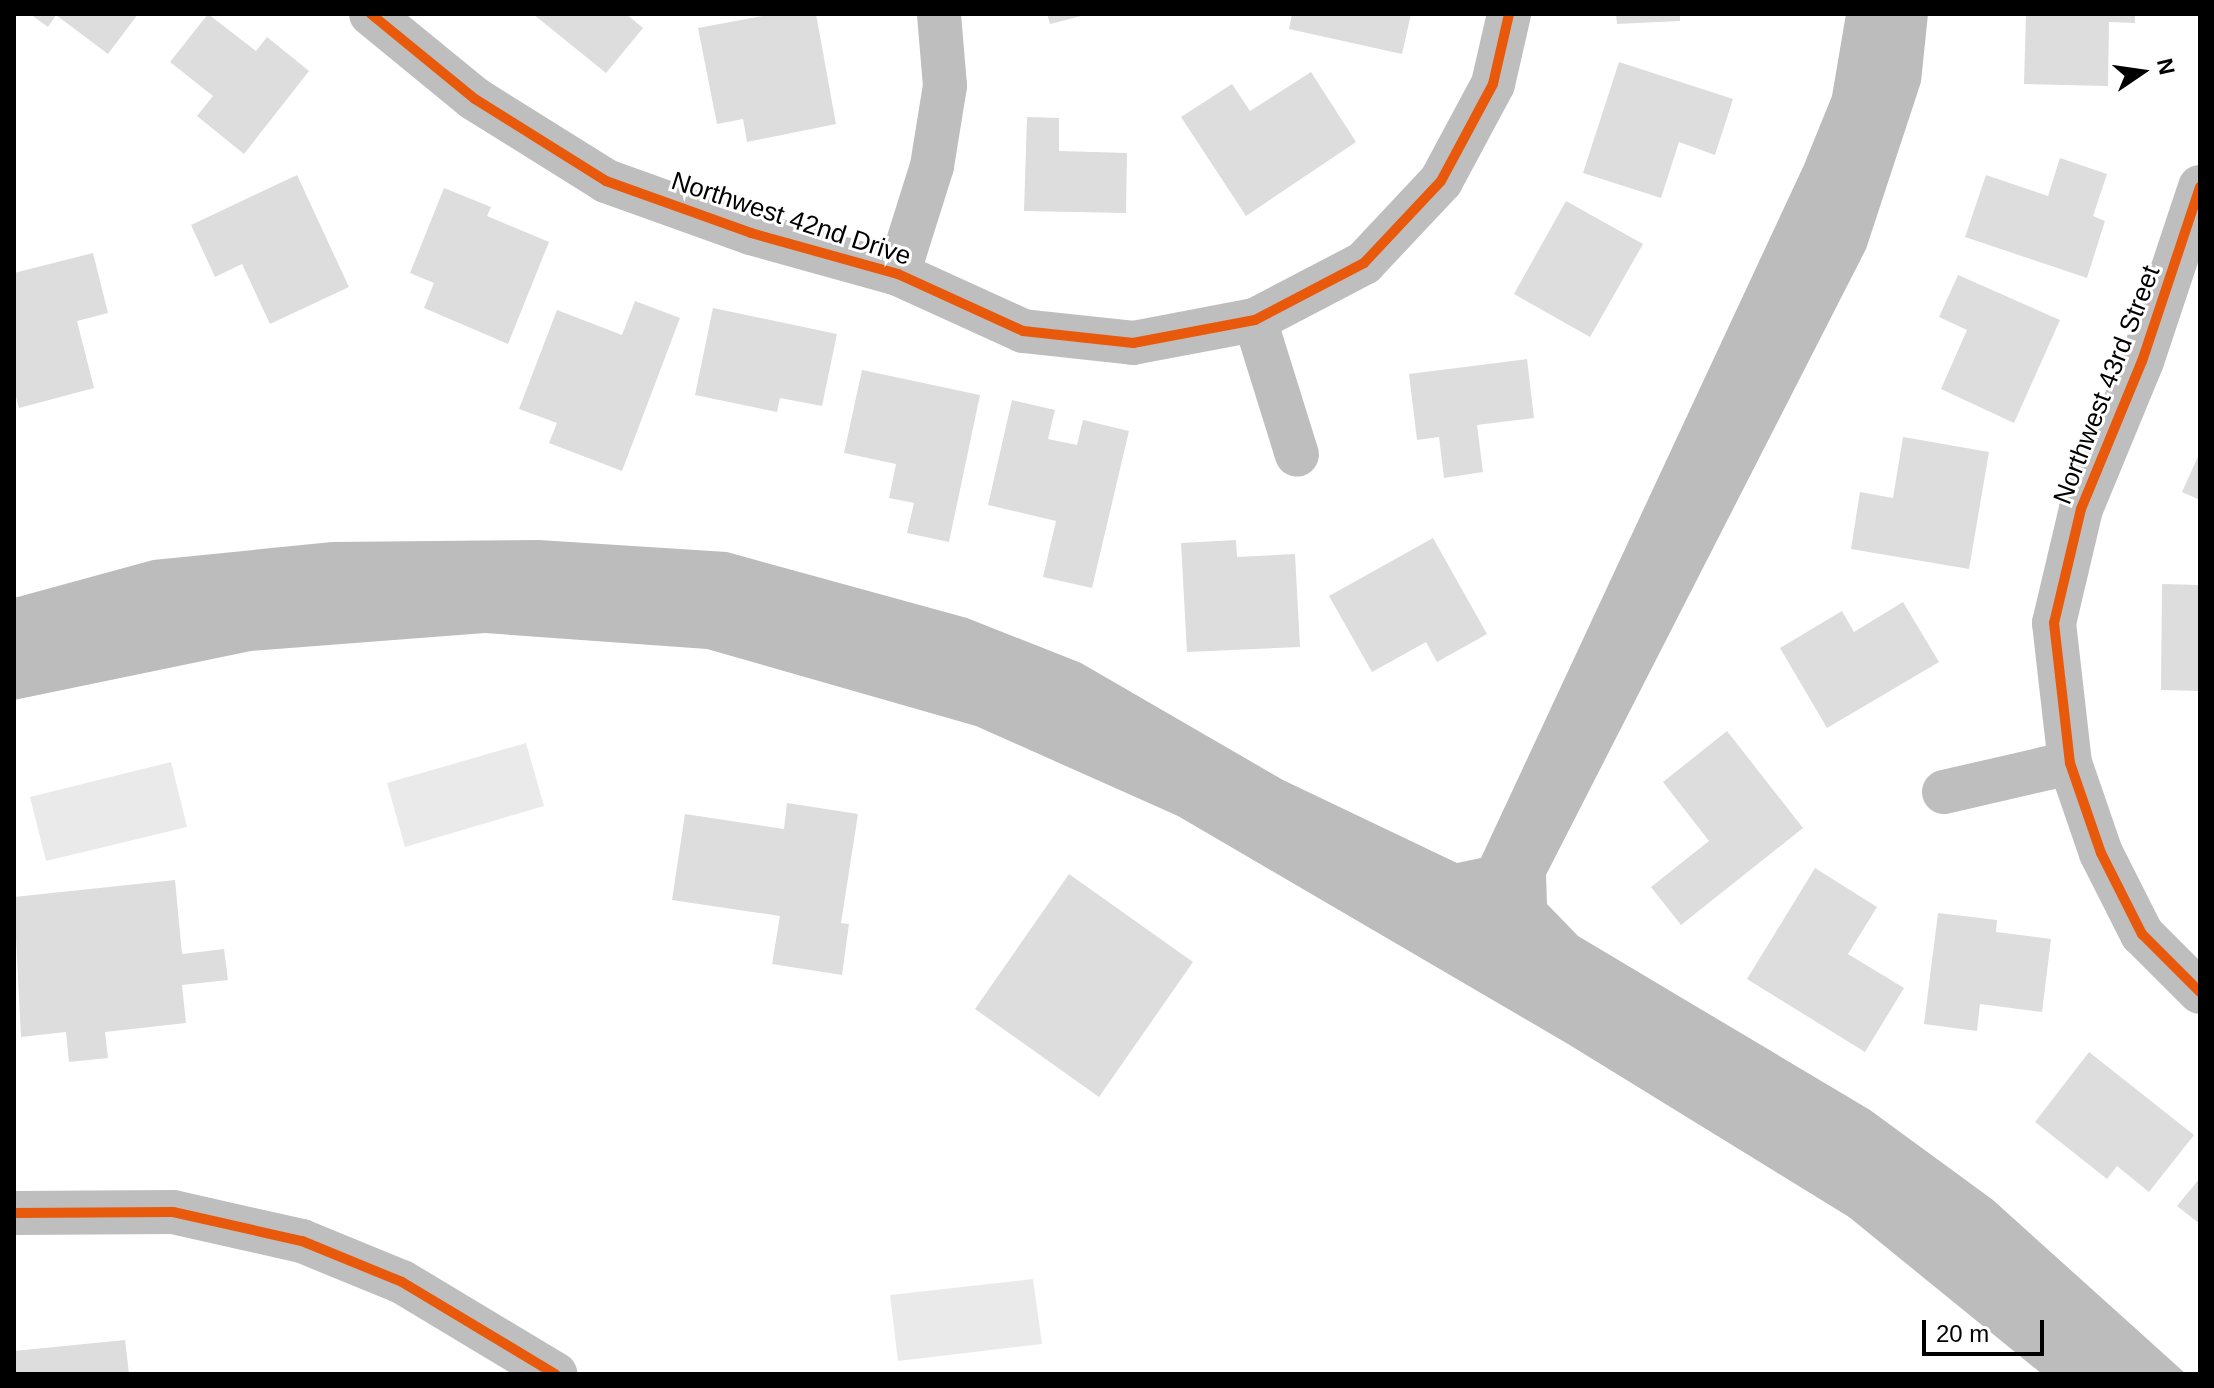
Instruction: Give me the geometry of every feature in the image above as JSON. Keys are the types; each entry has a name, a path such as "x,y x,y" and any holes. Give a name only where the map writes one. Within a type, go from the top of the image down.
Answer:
{"street":[{"name":"Northwest 42nd Drive","path":"371,14 475,99 606,181 751,233 898,274 1023,331 1133,343 1255,320 1364,263 1441,181 1493,84 1509,14"},
{"path":"898,274 932,166 945,86 939,14"},
{"name":"Northwest 43rd Street","path":"2200,187 2192,250 2081,509 2054,623 2070,763 2101,853 2142,934 2200,992"},
{"path":"1255,320 1297,455"},
{"path":"1944,792 2070,763"},
{"path":"14,1213 173,1212 302,1241 402,1282 555,1374"}],"shaded area":[{"path":"1846,14 1928,14 1921,82 1866,249 1546,875 1547,904 1578,936 1870,1110 1993,1200 2186,1374 2042,1374 1849,1217 1568,1044 1178,816 976,726 707,649 485,633 251,651 14,700 14,598 153,560 332,542 539,540 727,552 967,618 1081,663 1283,780 1457,863 1481,858 1804,165 1832,96"},
{"path":"526,743 544,806 405,847 387,783"},
{"path":"171,762 187,827 46,861 30,797"},
{"path":"1033,1279 1042,1344 898,1361 890,1295"}],"building":[{"path":"30,14 138,14 108,54 56,15 48,27"},
{"path":"208,14 256,51 267,37 309,71 244,154 197,116 213,96 170,62"},
{"path":"533,14 626,14 643,28 606,73"},
{"path":"773,14 816,14 836,124 747,142 743,119 717,124 698,28"},
{"path":"1047,14 1085,14 1085,15 1050,24"},
{"path":"1292,14 1411,14 1402,54 1289,29"},
{"path":"1616,14 1680,14 1680,21 1617,24"},
{"path":"2026,14 2135,14 2135,23 2109,22 2108,86 2024,84"},
{"path":"1619,62 1733,99 1715,155 1679,142 1661,198 1583,173"},
{"path":"1311,72 1356,142 1246,216 1181,117 1232,84 1250,111"},
{"path":"1027,117 1059,118 1059,151 1127,153 1126,213 1024,211"},
{"path":"2060,158 2107,174 2093,216 2105,221 2087,278 1965,237 1986,175 2048,196"},
{"path":"297,175 349,287 270,324 242,264 215,277 191,225"},
{"path":"444,188 491,207 487,216 549,242 508,344 424,308 434,283 410,273"},
{"path":"1566,201 1643,244 1590,337 1514,294"},
{"path":"93,253 108,313 77,321 94,388 19,408 14,389 14,273"},
{"path":"1958,275 2060,320 2014,423 1941,389 1967,330 1939,317"},
{"path":"635,301 680,318 622,471 549,443 557,423 519,409 557,310 622,335"},
{"path":"713,308 837,334 822,406 780,398 777,412 695,395"},
{"path":"1527,359 1534,418 1477,425 1483,472 1444,478 1439,437 1417,440 1409,374"},
{"path":"862,370 980,395 949,542 907,533 914,503 889,498 896,464 844,453"},
{"path":"1012,400 1055,410 1048,439 1077,445 1083,420 1129,431 1092,588 1043,577 1056,521 988,505"},
{"path":"1903,437 1989,452 1969,569 1851,549 1860,492 1893,498"},
{"path":"2200,452 2200,500 2182,492"},
{"path":"1433,538 1487,634 1437,662 1426,642 1372,672 1329,596"},
{"path":"1236,540 1237,557 1295,554 1300,647 1187,652 1181,543"},
{"path":"2162,584 2200,585 2200,691 2161,690"},
{"path":"1903,602 1939,662 1827,728 1780,648 1842,611 1854,632"},
{"path":"1727,731 1803,828 1681,925 1651,887 1709,841 1663,782"},
{"path":"787,803 858,814 841,923 849,924 842,975 772,964 780,916 672,900 685,814 784,829"},
{"path":"1815,868 1877,907 1848,954 1904,988 1865,1052 1747,979"},
{"path":"1069,874 1193,962 1099,1097 975,1009"},
{"path":"175,880 182,954 224,949 228,980 182,985 186,1023 105,1032 108,1058 69,1062 66,1032 21,1037 14,897"},
{"path":"1938,913 1997,920 1996,932 2051,939 2042,1012 1980,1004 1977,1031 1924,1024"},
{"path":"2089,1052 2194,1135 2149,1192 2117,1166 2107,1179 2035,1122"},
{"path":"2200,1178 2200,1224 2177,1206"},
{"path":"125,1340 129,1374 14,1374 14,1351"}],"cycle path":[{"path":"371,14 475,99 606,181 751,233 898,274 1023,331 1133,343 1255,320 1364,263 1441,181 1493,84 1509,14"},
{"path":"2200,187 2142,361 2081,509 2054,623 2070,763 2101,853 2142,934 2200,992"},
{"path":"14,1213 173,1212 302,1241 402,1282 555,1374"}]}
